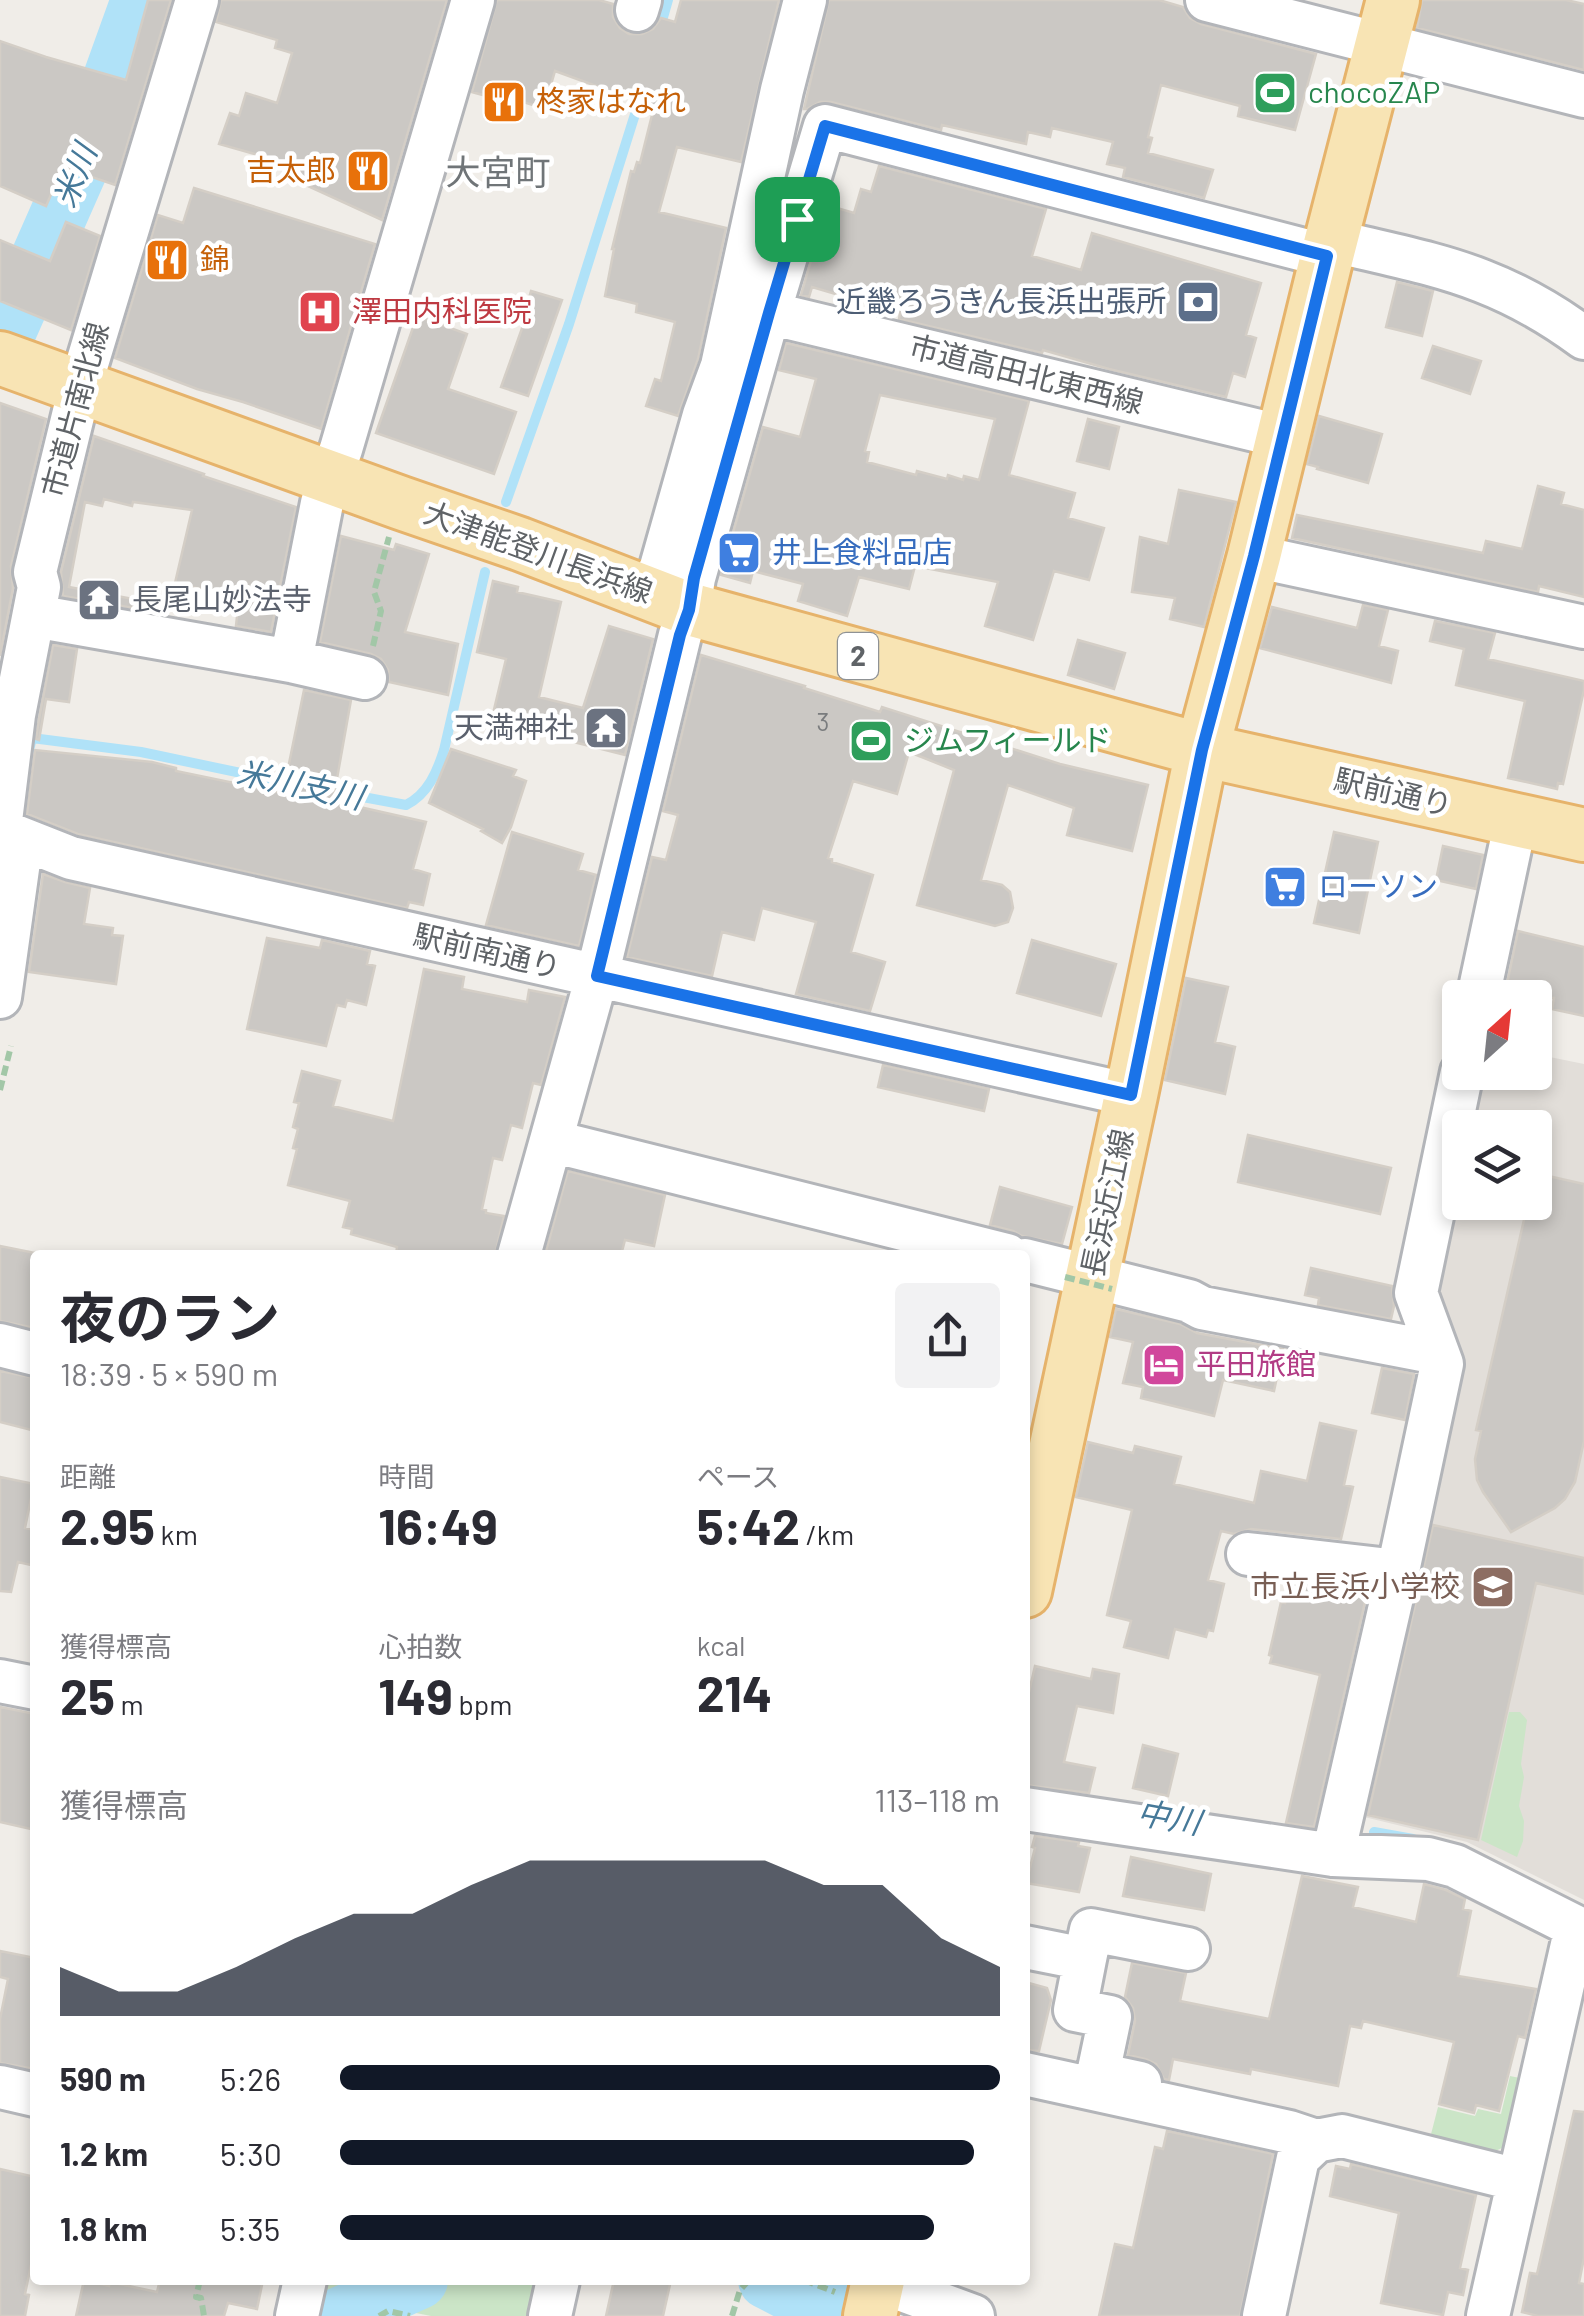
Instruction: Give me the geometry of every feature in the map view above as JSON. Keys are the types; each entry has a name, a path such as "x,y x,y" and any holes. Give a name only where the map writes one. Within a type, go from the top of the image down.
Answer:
{"main road":[{"name":"長浜近江線","path":"1030,1567 1202,750 1387,23"},
{"name":"大津能登川長浜線","path":"0,358 669,602 1202,750"},
{"name":"駅前通り","path":"1202,750 1584,835"}],"street":[{"name":"市道片南北線","path":"0,997 14,715 39,587 18,569 80,387 197,0"},
{"path":"291,661 322,504 472,0"},
{"path":"521,1250 597,976 680,635 661,567 722,366 782,90 806,0"},
{"path":"1207,0 1387,23 1584,96"},
{"path":"669,602 694,578 825,126 1329,248 1446,269 1482,281 1546,312 1584,338"},
{"name":"市道高田北東西線","path":"769,313 1284,437"},
{"path":"1254,556 1584,628"},
{"path":"34,616 291,661 365,678"},
{"path":"1482,980 1516,820"},
{"name":"駅前南通り","path":"7,833 72,858 1131,1095"},
{"path":"1333,1855 1442,1364 1416,1293 1458,1090"},
{"path":"552,1141 987,1250"},
{"path":"1030,1262 1090,1281 1189,1301 1202,1308 1438,1353"},
{"path":"0,1345 30,1353"},
{"path":"1248,1554 1398,1571"},
{"path":"0,1680 30,1687"},
{"path":"1030,1810 1333,1855 1442,1862 1580,1929 1488,2316"},
{"path":"1165,2088 1098,2074 1110,2017 1075,2010 1091,1930 1188,1950"},
{"path":"1030,1947 1085,1959"},
{"path":"1030,2075 1316,2141 1342,2136 1518,2180"},
{"path":"0,2087 30,2094"},
{"path":"1264,2316 1298,2158 1316,2141"},
{"path":"550,2316 557,2285"},
{"path":"868,2293 973,2316"}],"path":[{"path":"365,678 380,611 374,592 400,503"},
{"path":"0,1090 11,1046"},
{"path":"199,2285 196,2297 201,2298 204,2316"},
{"path":"732,2316 744,2285"},
{"path":"829,2285 868,2293"},
{"path":"379,2316 388,2311 410,2316"}],"shaded area":[{"name":"市立長浜小学校","path":"1552,1057 1584,1064 1584,1900 1467,1842 1352,1814 1453,1360 1427,1290 1442,1220 1552,1220 1552,1110 1466,1110 1470,1090 1552,1090"}],"green space":[{"path":"1509,1712 1520,1712 1527,1720 1519,1806 1524,1821 1523,1841 1517,1857 1481,1840"},
{"path":"1510,2076 1525,2079 1512,2140 1504,2147 1487,2155 1429,2142 1438,2107 1475,2116 1478,2109 1501,2114"},
{"path":"318,2285 385,2285 320,2316 311,2316"},
{"path":"432,2285 544,2285 536,2316 431,2316 386,2307"}],"building":[{"path":"148,0 171,0 115,185 63,167 46,206 0,186 0,41 126,80"},
{"path":"221,0 447,0 382,220 297,181 301,167 219,144 230,113 239,116 246,93 277,103 292,53 275,48 277,40 216,22"},
{"path":"497,0 599,0 613,4 613,17 620,28 629,34 642,34 653,29 661,18 675,22 681,0 779,0 741,162 677,147 659,212 726,228 698,359 678,416 646,406 655,379 661,381 675,322 636,312 637,304 605,296 631,171 640,163 654,107 555,71 545,105 539,107 472,92"},
{"path":"829,0 1159,0 1183,7 1190,18 1201,24 1316,54 1295,130 1238,116 1240,106 1161,85 1148,137 1152,138 1148,153 1213,170 1204,198 1123,177 1125,168 1107,164 1113,142 1052,128 1050,137 1028,132 1026,144 942,125 941,130 831,102 804,109"},
{"path":"1422,0 1566,0 1584,4 1584,70 1417,28"},
{"path":"879,166 1046,209 1032,256 1081,270 1092,233 1261,283 1246,335 1256,338 1245,377 1233,373 1226,397 1043,350 1042,353 899,319 900,313 812,287 809,297 801,295 827,205 854,213 861,189 871,192"},
{"path":"194,188 375,244 321,429 115,358 158,215 183,223"},
{"path":"66,222 100,236 71,330 0,301 0,240 50,261"},
{"path":"1397,282 1433,291 1422,336 1386,327"},
{"path":"531,291 562,300 528,396 501,387"},
{"path":"417,316 467,334 448,389 516,412 494,474 376,433"},
{"path":"786,343 1029,401 1009,475 1075,493 1068,518 1104,528 1089,580 1054,571 1033,640 985,626 998,582 915,566 909,589 859,577 847,616 798,601 803,584 753,571 750,583 721,575 763,427 800,437 816,379 779,370","holes":["880,395 995,419 979,480 948,475 947,479 917,471 916,475 867,462 869,452 865,451"]},
{"path":"1433,346 1481,361 1470,394 1422,378"},
{"path":"0,403 46,419 11,566 13,588 0,656"},
{"path":"1319,416 1382,434 1368,483 1307,464"},
{"path":"1088,419 1119,427 1109,469 1077,461"},
{"path":"94,436 296,507 271,632 236,626 239,598 175,583 192,510 133,502 132,506 104,499 102,506 85,502 69,587 165,605 163,613 63,596 61,572"},
{"path":"1538,486 1564,493 1561,504 1584,510 1584,597 1539,586 1538,592 1292,538 1297,515 1483,553 1486,541 1522,549"},
{"path":"1179,490 1236,502 1204,627 1170,619 1175,598 1132,592 1140,537 1168,544"},
{"path":"341,536 394,550 396,544 429,554 405,632 458,644 448,695 389,682 381,659 320,642"},
{"path":"493,581 518,587 517,592 561,602 539,697 583,708 609,626 653,639 625,755 570,741 572,735 492,718 506,659 477,652"},
{"path":"1363,605 1388,610 1379,646 1398,651 1391,683 1260,648 1272,607 1357,628"},
{"path":"1435,621 1495,633 1488,659 1584,681 1563,784 1558,783 1557,789 1508,778 1525,701 1456,685 1464,649 1430,641"},
{"path":"1078,640 1125,653 1114,689 1068,675"},
{"path":"53,645 77,649 69,702 46,699 39,740 36,739"},
{"path":"701,655 880,712 882,707 1060,764 1148,785 1132,851 1067,835 1074,808 1008,785 981,880 1002,885 1010,892 1013,908 1008,922 995,926 917,905 954,770 909,752 897,794 853,781 828,858 873,875 851,952 885,962 870,1011 796,994 816,922 762,908 754,940 722,932 712,976 627,957 652,857 666,860 678,815 663,811"},
{"path":"304,690 351,700 333,801 426,822 413,869 430,874 423,905 409,902 407,908 78,834 27,814 35,750 152,762 176,771 283,793"},
{"path":"451,749 516,770 513,776 526,781 502,843 483,829 429,803"},
{"path":"512,832 583,854 578,870 596,875 579,946 486,925"},
{"path":"1334,832 1378,842 1359,933 1314,923"},
{"path":"1443,846 1483,855 1476,889 1436,880"},
{"path":"43,874 90,888 84,924 113,928 112,935 123,936 116,984 29,972"},
{"path":"1518,931 1584,947 1584,1016 1552,1009 1552,980 1508,980"},
{"path":"267,938 320,948 322,940 370,951 367,964 375,966 366,1005 347,1000 345,1007 337,1005 326,1046 247,1029"},
{"path":"1032,940 1116,964 1101,1016 1017,993"},
{"path":"424,969 464,977 462,989 527,1002 529,990 565,997 541,1085 533,1083 522,1128 511,1125 502,1160 493,1158 482,1209 504,1216 496,1250 397,1250 351,1234 352,1229 343,1227 350,1201 288,1185 297,1149 293,1148 298,1129 293,1127 299,1103 294,1102 302,1071 340,1081 333,1106 393,1121"},
{"path":"1186,978 1228,987 1215,1042 1235,1047 1225,1094 1165,1080"},
{"path":"883,1065 989,1089 984,1111 878,1087"},
{"path":"1248,1135 1391,1168 1380,1214 1238,1182"},
{"path":"568,1171 665,1195 654,1246 625,1240 622,1250 546,1250"},
{"path":"1552,1177 1584,1184 1584,1441 1575,1482 1565,1499 1511,1532 1477,1480 1475,1459 1481,1431 1476,1430 1524,1220 1552,1220"},
{"path":"1000,1187 1072,1207 1062,1244 990,1225"},
{"path":"0,1246 30,1252 30,1327 0,1321"},
{"path":"1311,1268 1392,1286 1391,1319 1318,1305 1319,1298 1305,1295"},
{"path":"1116,1309 1180,1324 1197,1333 1283,1349 1274,1391 1223,1380 1214,1416 1141,1398 1143,1387 1123,1383 1133,1342 1110,1337"},
{"path":"1382,1368 1414,1374 1405,1420 1372,1413"},
{"path":"0,1371 30,1377 30,1430 0,1422"},
{"path":"1320,1423 1356,1431 1344,1485 1353,1487 1341,1539 1251,1529 1234,1534 1221,1531 1208,1580 1224,1584 1213,1631 1208,1630 1206,1637 1175,1629 1168,1658 1124,1647 1131,1621 1107,1615 1132,1510 1076,1497 1088,1442 1133,1453 1135,1446 1181,1457 1174,1484 1254,1503 1261,1471 1307,1481"},
{"path":"0,1477 30,1483 25,1528 30,1529 30,1565 18,1562 11,1592 0,1591"},
{"path":"1433,1525 1584,1558 1584,1594 1536,1583 1478,1840 1368,1815"},
{"path":"1290,1584 1367,1593 1314,1827 1286,1823 1320,1675 1270,1663 1269,1655 1281,1602 1285,1603"},
{"path":"1035,1666 1091,1679 1093,1669 1119,1674 1113,1713 1077,1706 1064,1762 1095,1768 1089,1793 1030,1786 1030,1688"},
{"path":"0,1707 30,1713 30,1829 0,1822"},
{"path":"1143,1745 1178,1754 1168,1796 1133,1788"},
{"path":"1035,1836 1079,1842 1078,1846 1090,1848 1079,1892 1030,1884 1035,1848"},
{"path":"1131,1857 1211,1874 1204,1910 1123,1896"},
{"path":"1302,1876 1358,1887 1353,1907 1416,1922 1424,1884 1465,1899 1463,1909 1471,1911 1458,1976 1536,1989 1525,2038 1518,2036 1499,2111 1476,2105 1474,2113 1439,2104 1454,2042 1363,2021 1361,2028 1350,2026 1338,2086 1173,2059 1169,2080 1164,2079 1156,2064 1128,2055 1135,2021 1133,2008 1125,1997 1132,1963 1186,1973 1180,2001 1269,2019"},
{"path":"0,1951 30,1957 30,2068 0,2063 0,2019 8,1979 0,1977"},
{"path":"1030,1983 1047,1988 1051,2000 1039,2051 1030,2050"},
{"path":"1574,2111 1584,2112 1584,2258 1579,2283 1584,2284 1584,2316 1538,2316 1522,2312 1530,2273 1537,2274"},
{"path":"1167,2131 1273,2154 1240,2316 1099,2316 1115,2244 1133,2248 1155,2147 1163,2149"},
{"path":"1351,2164 1476,2195 1460,2268 1468,2270 1463,2295 1448,2292 1443,2315 1381,2303 1399,2213 1330,2196 1336,2166 1350,2169"},
{"path":"0,2169 30,2176 30,2270 25,2316 0,2316"},
{"path":"83,2285 124,2285 157,2292 159,2285 262,2285 257,2309 228,2303 224,2316 76,2316"},
{"path":"613,2285 670,2285 663,2316 606,2316"}],"waterway":[{"name":"米川","path":"0,348 81,164 140,0"},
{"name":"米川支川","path":"660,28 668,0"},
{"name":"米川支川","path":"506,502 569,324 642,92"},
{"name":"米川支川","path":"325,790 406,805 426,789 444,750 485,572"},
{"name":"米川支川","path":"29,750 32,738 141,752 298,785"},
{"name":"中川","path":"1374,1832 1413,1839"},
{"path":"340,2316 408,2285"},
{"path":"777,2285 796,2295 851,2311"}],"place":[{"name":"chocoZAP","path":"1275,93"},
{"name":"柊家はなれ","path":"504,102"},
{"name":"吉太郎","path":"368,171"},
{"name":"錦","path":"167,260"},
{"name":"近畿ろうきん長浜出張所","path":"1198,302"},
{"name":"澤田内科医院","path":"320,312"},
{"name":"井上食料品店","path":"739,553"},
{"name":"長尾山妙法寺","path":"99,600"},
{"name":"天満神社","path":"606,728"},
{"name":"ジムフィールド","path":"871,741"},
{"name":"ローソン","path":"1285,887"},
{"name":"平田旅館","path":"1164,1365"},
{"name":"市立長浜小学校","path":"1493,1587"}],"district":[{"name":"大宮町","path":"498,173"}],"route":[{"path":"825,126 1327,256 1202,750 1131,1095 597,976 694,578 797,219 825,126"}]}
